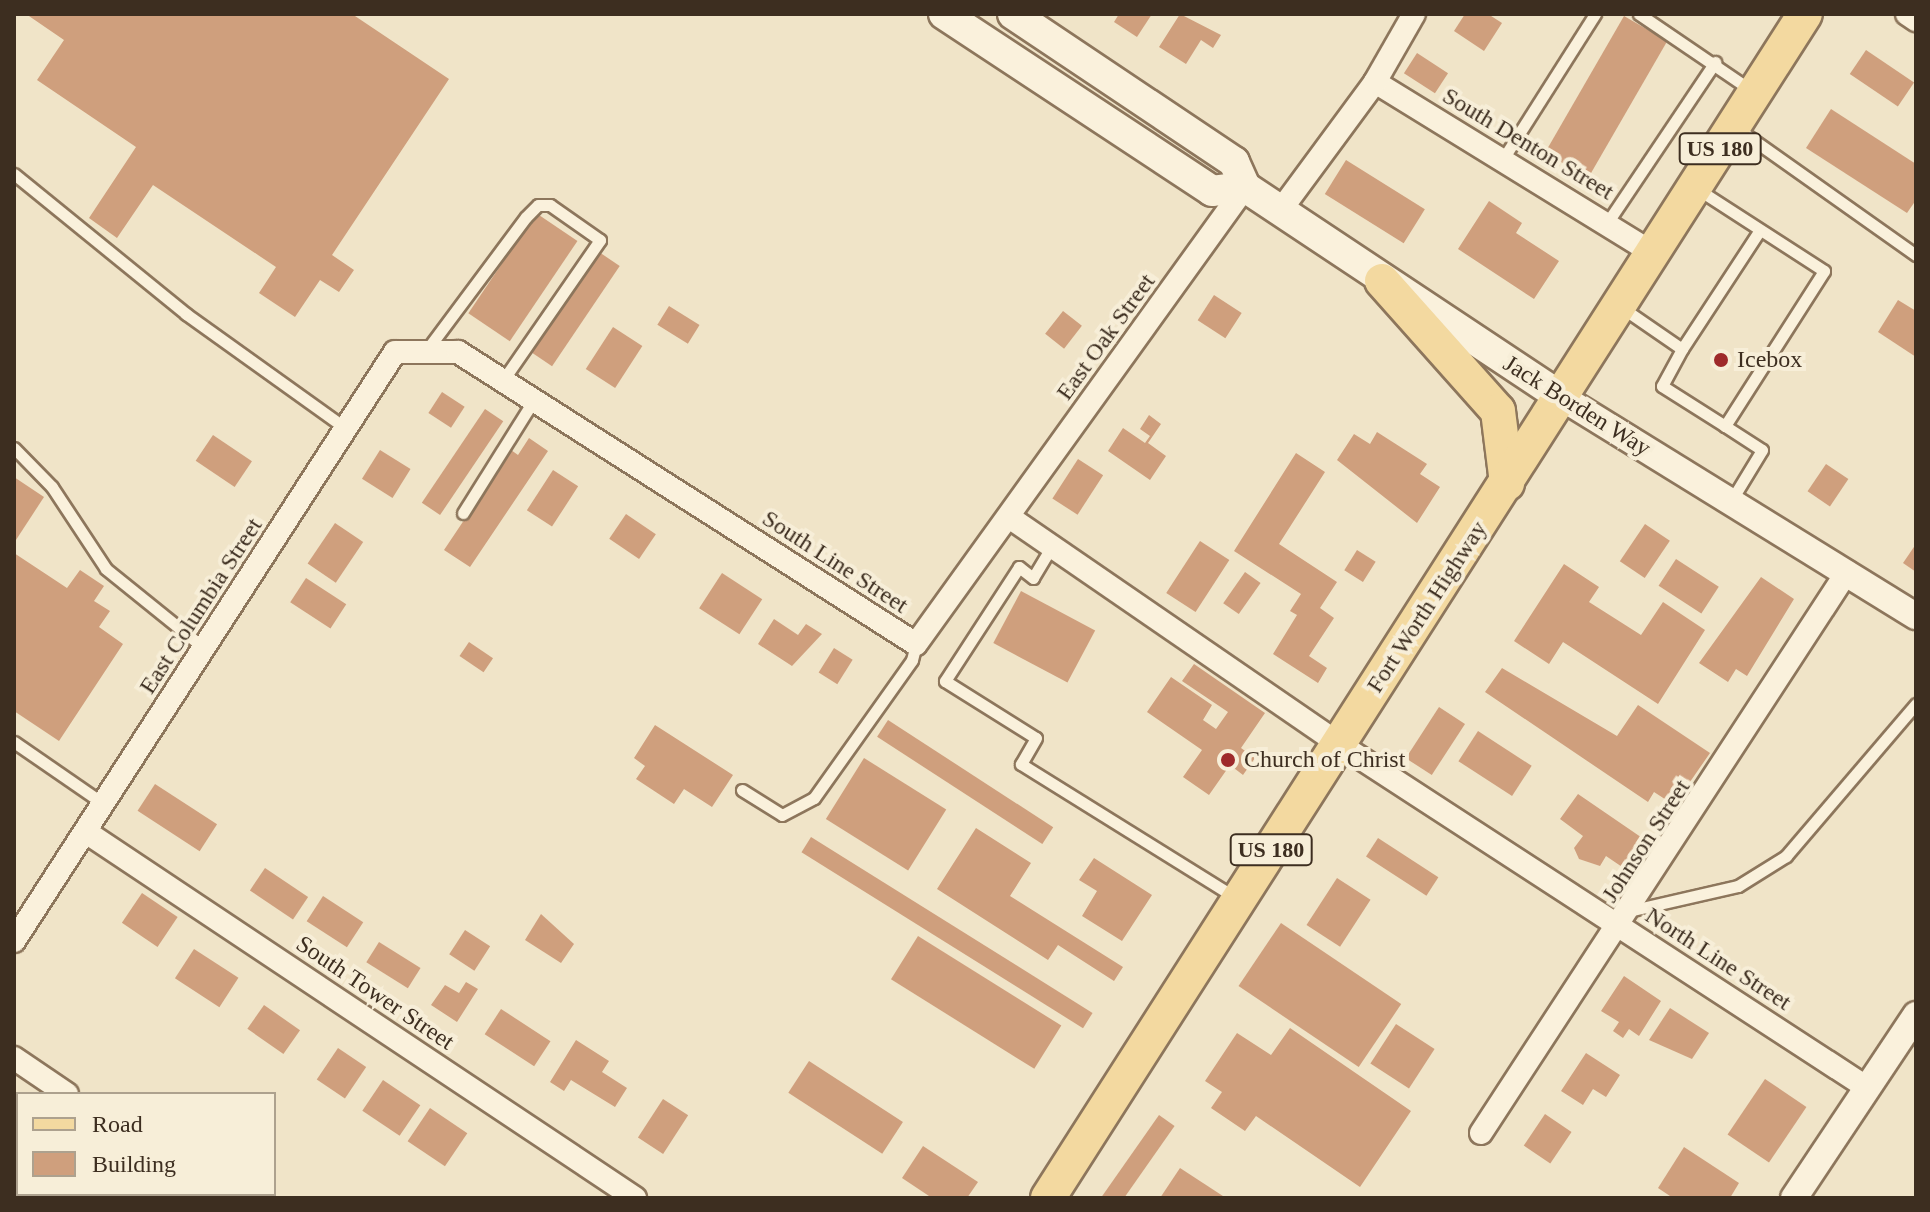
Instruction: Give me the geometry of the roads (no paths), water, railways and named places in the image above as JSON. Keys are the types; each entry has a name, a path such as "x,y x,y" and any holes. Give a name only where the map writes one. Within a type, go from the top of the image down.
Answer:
{"main road":[{"path":"944,14 1212,191 1245,187"},
{"name":"Jack Borden Way","path":"1013,14 1234,162 1245,187 1382,281 1561,397"},
{"name":"Fort Worth Highway","path":"1048,1198 1805,14"},
{"path":"1382,281 1498,411 1507,483"}],"street":[{"path":"1280,211 1375,82 1414,14"},
{"path":"1907,14 1916,20"},
{"name":"South Denton Street","path":"1375,82 1653,253"},
{"name":"East Oak Street","path":"1009,517 1245,187"},
{"name":"East Columbia Street","path":"14,941 395,352 458,352"},
{"name":"South Line Street","path":"458,352 916,644 1009,517"},
{"name":"Jack Borden Way","path":"1561,397 1916,616"},
{"path":"1009,517 1339,744"},
{"name":"Johnson Street","path":"1481,1133 1627,918 1847,572"},
{"name":"North Line Street","path":"1339,744 1627,918 1866,1087"},
{"name":"South Tower Street","path":"86,832 635,1198"},
{"path":"1794,1198 1916,1015"},
{"path":"14,1058 64,1092"}],"lane":[{"path":"1503,159 1595,14"},
{"path":"1639,14 1715,62 1756,93"},
{"path":"1607,223 1715,62"},
{"path":"1734,127 1916,255"},
{"path":"14,174 186,314 345,428"},
{"path":"1695,188 1824,271 1725,426"},
{"path":"426,352 526,217 550,205 600,240 503,380"},
{"path":"1731,501 1762,450 1662,386 1682,349 1760,230"},
{"path":"1620,306 1682,349"},
{"path":"463,513 534,400"},
{"path":"14,448 52,487 106,569 205,648"},
{"path":"1052,546 1033,578 1019,567 945,681 1036,738 1021,764 1239,899"},
{"path":"742,790 782,815 814,798 912,660 916,644"},
{"path":"1627,918 1738,886 1786,856 1916,704"},
{"path":"14,742 104,804"}],"place":[{"name":"Icebox","path":"1721,360"},
{"name":"Church of Christ","path":"1228,760"}]}
